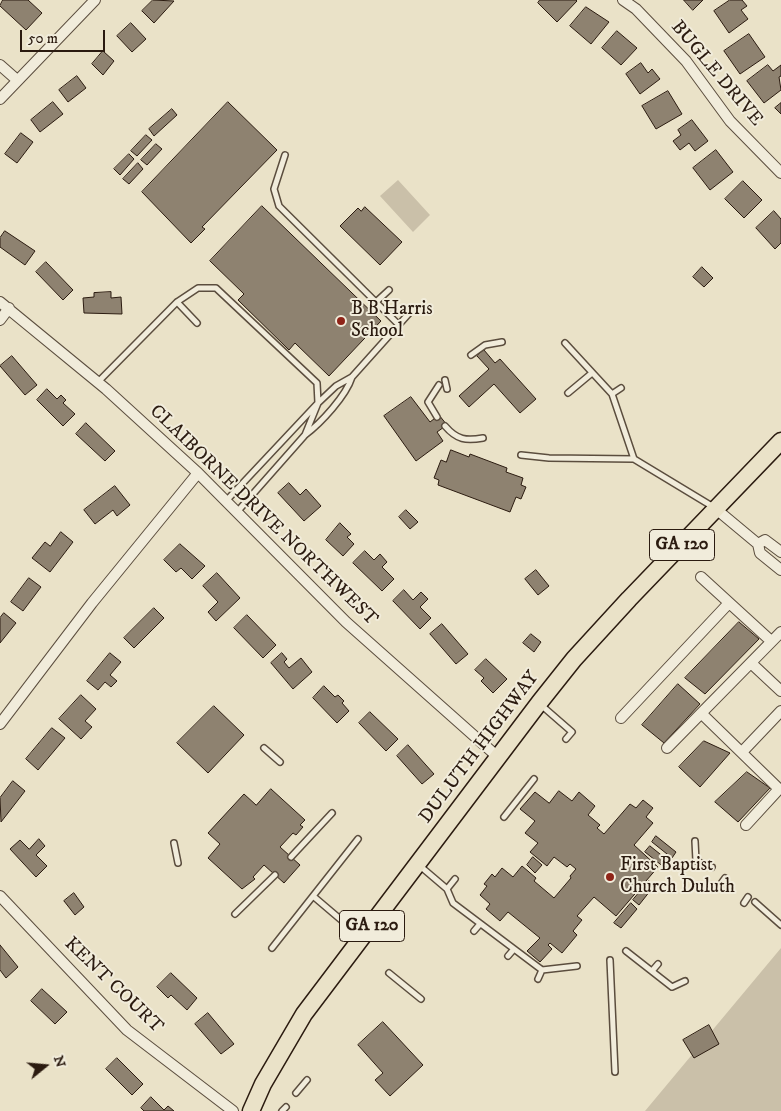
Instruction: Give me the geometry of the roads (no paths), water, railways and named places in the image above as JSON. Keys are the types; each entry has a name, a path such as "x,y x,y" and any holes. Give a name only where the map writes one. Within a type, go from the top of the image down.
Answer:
{"main road":[{"name":"DULUTH HIGHWAY","path":"250,1111 263,1084 304,1014 539,703 580,652 781,441"}],"street":[{"path":"0,99 95,0"},
{"name":"BUGLE DRIVE","path":"623,0 636,9 686,61 730,121 781,173"},
{"path":"0,65 17,80"},
{"name":"CLAIBORNE DRIVE NORTHWEST","path":"0,302 98,382 198,473 346,622 499,758"},
{"path":"0,320 9,308"},
{"path":"0,724 92,603 198,473"},
{"path":"716,509 758,544 760,553 779,564"},
{"path":"758,544 765,540 781,552"},
{"path":"701,577 771,642"},
{"path":"621,718 730,603"},
{"path":"668,748 781,632"},
{"path":"751,663 781,691"},
{"path":"742,752 781,711"},
{"path":"702,714 780,788 746,826"},
{"name":"KENT COURT","path":"0,896 127,1030 232,1111"}],"lane":[{"path":"286,155 274,189 279,206 399,325"},
{"path":"98,382 177,302 198,288 216,288 316,383 318,403 305,435"},
{"path":"376,302 389,290"},
{"path":"177,302 198,323"},
{"path":"226,501 318,403 336,386 352,377 412,310"},
{"path":"471,355 485,345 502,342"},
{"path":"565,344 612,394 634,459"},
{"path":"568,393 592,372"},
{"path":"237,512 305,435 323,419 350,386 352,377"},
{"path":"445,380 447,389"},
{"path":"437,417 428,402 439,385"},
{"path":"612,394 621,388"},
{"path":"444,426 455,437 468,441 483,438"},
{"path":"521,455 549,458 634,459 716,509"},
{"path":"539,703 572,732 566,739"},
{"path":"264,748 280,762"},
{"path":"504,817 534,779"},
{"path":"291,857 332,813"},
{"path":"272,948 358,839"},
{"path":"695,841 696,861 712,867"},
{"path":"174,843 178,863"},
{"path":"417,864 447,889 453,903 542,970 577,966"},
{"path":"235,914 275,874"},
{"path":"720,885 726,878"},
{"path":"447,889 455,879"},
{"path":"313,896 363,938"},
{"path":"446,902 450,896"},
{"path":"744,903 748,897"},
{"path":"755,902 781,925"},
{"path":"474,931 480,924"},
{"path":"508,956 514,950"},
{"path":"626,951 672,987 684,981"},
{"path":"610,960 615,1072"},
{"path":"652,971 658,964"},
{"path":"538,979 542,970"},
{"path":"388,973 421,998"},
{"path":"296,1093 307,1080"}],"place":[{"name":"B B Harris School","path":"341,321"},
{"name":"First Baptist Church Duluth","path":"610,877"}]}
